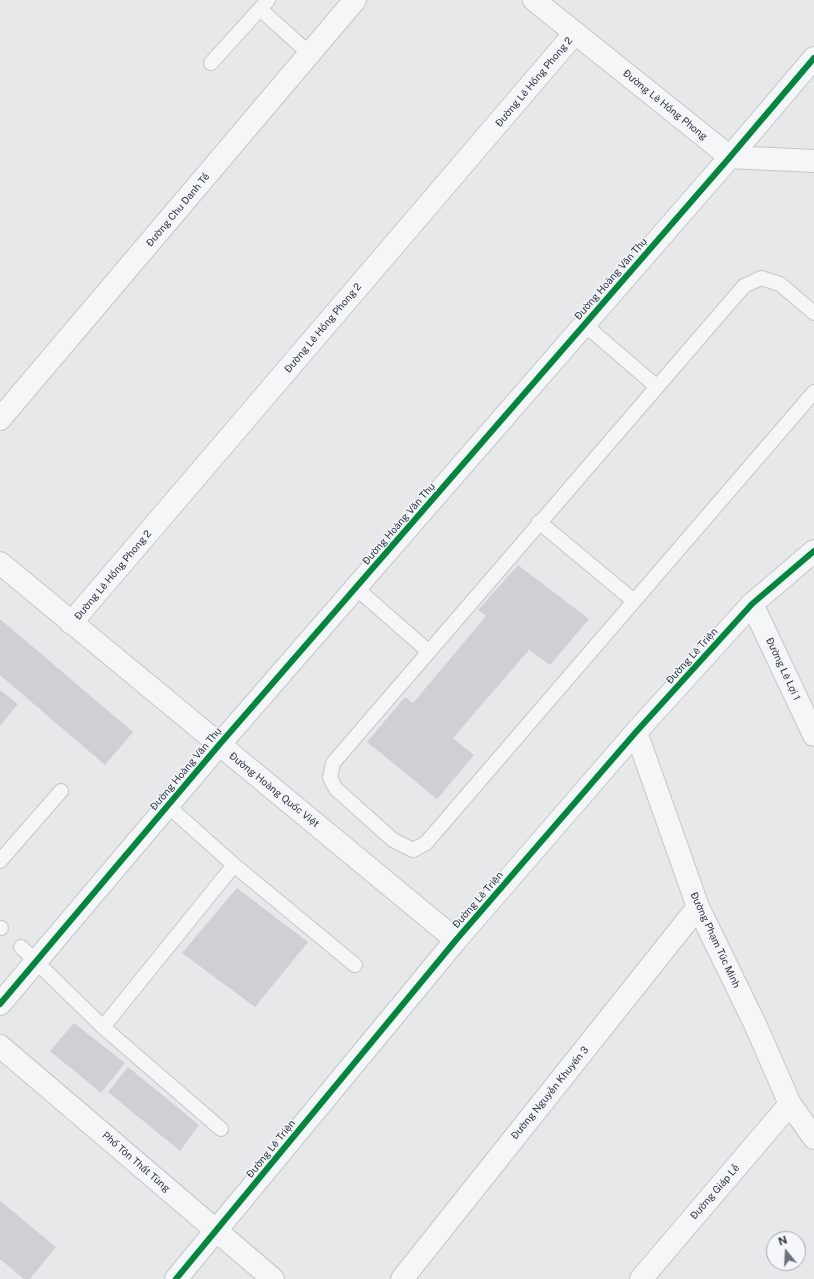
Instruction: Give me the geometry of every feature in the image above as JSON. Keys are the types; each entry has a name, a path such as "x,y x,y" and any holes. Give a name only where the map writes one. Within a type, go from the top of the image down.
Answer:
{"street":[{"name":"Đường Chu Danh Tể","path":"0,419 355,0"},
{"name":"Đường Lê Hồng Phong","path":"534,0 730,157"},
{"name":"Đường Lê Hồng Phong 2","path":"71,623 575,33"},
{"name":"Đường Hoàng Văn Thụ","path":"0,1004 28,954 168,806 219,745 585,325 814,58"},
{"path":"730,157 814,161"},
{"name":"Đường Lê Triện","path":"176,1279 456,940 636,732 752,604 814,551"},
{"name":"Đường Hoàng Quốc Việt","path":"0,563 456,940"},
{"name":"Đường Lê Lợi 1","path":"752,604 814,735"},
{"name":"Đường Phạm Túc Minh","path":"636,732 698,907 755,1024 790,1104 814,1138"},
{"name":"Đường Nguyễn Khuyến 3","path":"402,1279 698,907"},
{"name":"Phố Tôn Thất Tùng","path":"0,1046 273,1279"},
{"name":"Đường Giáp Lễ","path":"641,1279 790,1104"}],"lane":[{"path":"211,63 264,5 310,54"},
{"path":"814,314 780,284 761,278 744,286 333,762 330,778 336,789 392,840 413,850 426,843 814,392"},
{"path":"585,325 657,387"},
{"path":"539,522 634,601"},
{"path":"356,588 428,651"},
{"path":"0,861 61,791"},
{"path":"168,806 234,865 355,965"},
{"path":"103,1027 234,865"},
{"path":"28,954 103,1027 221,1129"}],"building":[{"path":"518,565 589,619 550,665 529,650 453,738 474,755 437,799 367,742 405,697 413,703 486,616 478,610"},
{"path":"0,619 133,732 105,765 0,675"},
{"path":"0,690 18,704 0,726"},
{"path":"237,888 308,942 255,1007 182,953"},
{"path":"74,1023 125,1063 101,1093 50,1051"},
{"path":"128,1067 199,1125 180,1151 108,1092"},
{"path":"0,1201 56,1247 30,1279 24,1279 0,1259"}],"cycle path":[{"path":"0,1004 219,745 730,157 814,58"},
{"path":"176,1279 456,940 636,732 752,604 814,551"}]}
